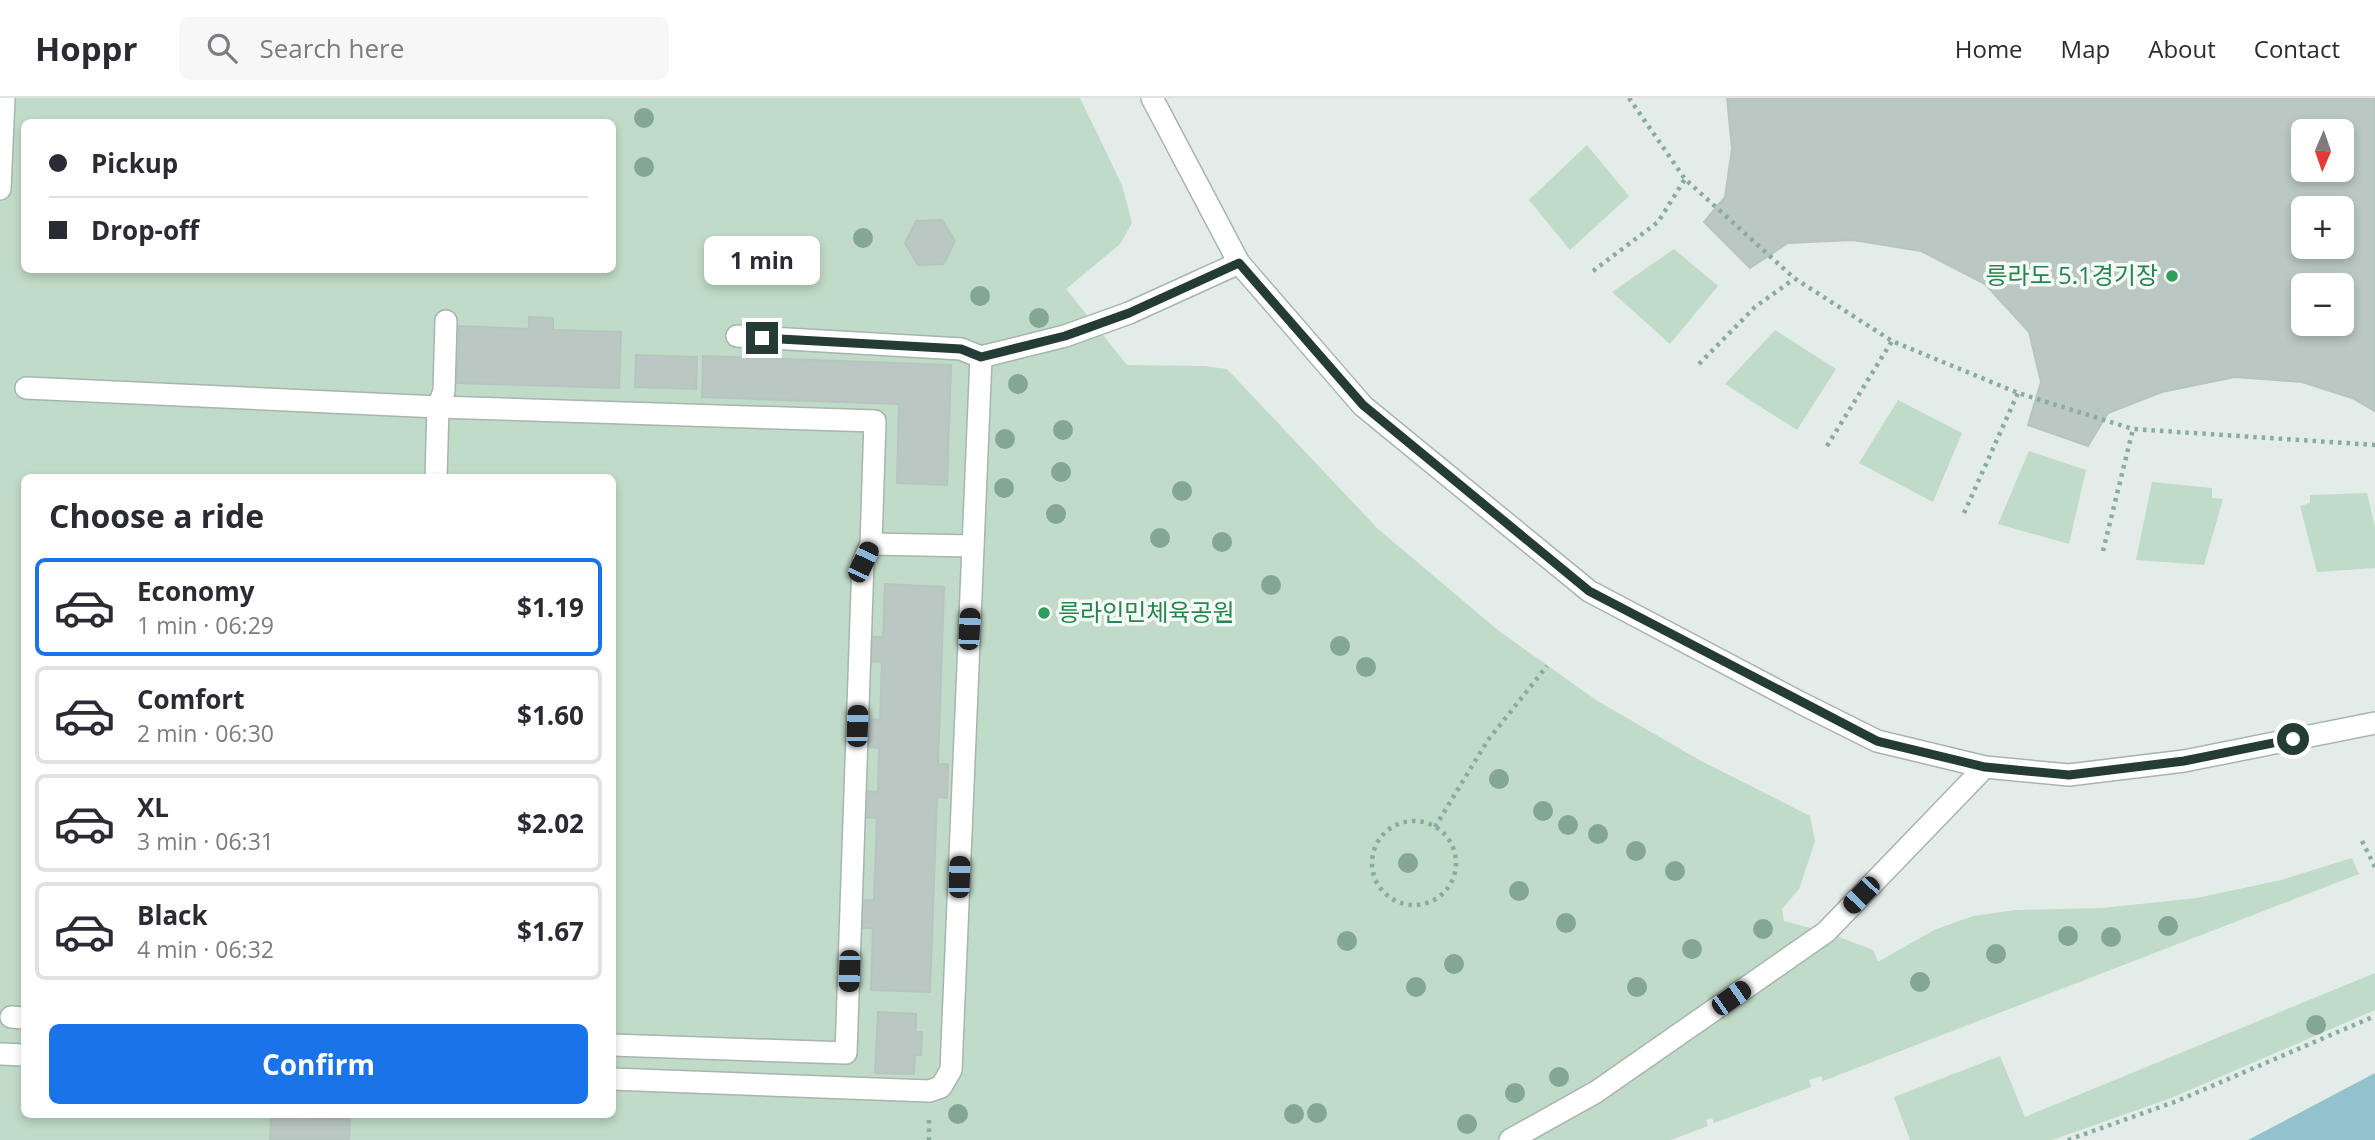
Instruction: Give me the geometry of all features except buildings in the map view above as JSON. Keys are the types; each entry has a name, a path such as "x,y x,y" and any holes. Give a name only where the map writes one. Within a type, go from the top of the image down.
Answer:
{"street":[{"path":"0,189 4,98"},
{"path":"1152,98 1239,263 1363,405 1589,591 1877,741 1985,767 2069,775 2184,761 2375,723"},
{"path":"737,336 961,349 981,357 1065,336 1129,313 1239,263"},
{"path":"436,474 438,407 444,391 446,321"},
{"path":"616,1079 929,1091 941,1087 951,1070 981,357"},
{"path":"26,388 438,407 875,421 871,544 863,562 846,1054 616,1045"},
{"path":"871,544 973,547"},
{"path":"1510,1140 1596,1092 1826,932 1985,767"},
{"path":"0,1054 21,1055"}],"path":[{"path":"1629,98 1685,179 1794,278 1892,341 2018,393 2133,429 2375,445"},
{"path":"1593,271 1658,222 1685,179"},
{"path":"1699,364 1755,307 1794,278"},
{"path":"1828,446 1892,341"},
{"path":"1964,513 2018,393"},
{"path":"2103,551 2133,429"},
{"path":"1435,827 1488,740 1547,666"},
{"path":"1407,821 1422,822 1435,827 1447,836 1455,857 1453,878 1446,891 1434,900 1420,905 1406,905 1392,900 1381,890 1374,877 1371,863 1374,848 1382,835 1393,826 1407,821"},
{"path":"2362,841 2375,867"},
{"path":"2068,1140 2177,1101 2375,1016"}],"green space":[{"name":"릉라인민체육공원","path":"0,98 1080,98 1122,185 1132,223 1120,244 1066,289 1127,365 1227,369 1378,529 1499,631 1596,700 1701,761 1810,816 1815,841 1799,889 1782,909 1784,921 1826,932 1873,950 1878,962 1934,930 1973,916 2016,910 2102,908 2197,898 2281,880 2352,858 2359,874 1823,1081 1821,1076 1809,1080 1811,1087 1714,1123 1712,1118 1706,1120 1708,1126 1671,1140 0,1140"},
{"path":"1587,145 1629,196 1570,250 1529,200"},
{"path":"1674,249 1718,286 1670,344 1612,292"},
{"path":"1775,330 1836,369 1797,430 1725,384"},
{"path":"1898,400 1962,433 1933,502 1859,463"},
{"path":"2029,451 2086,470 2069,544 1998,524"},
{"path":"2152,482 2212,488 2212,498 2223,499 2204,565 2136,560"},
{"path":"2367,493 2375,527 2375,568 2317,572 2300,506 2310,503 2310,495"},
{"path":"2375,973 2375,1010 2171,1098 2052,1140 1910,1140 1894,1097 2000,1056 2025,1117"}],"water":[{"path":"2375,1073 2375,1140 2248,1140"}],"place":[{"name":"릉라도 5.1경기장","path":"2172,276"},
{"name":"릉라인민체육공원","path":"1044,613"}],"route":[{"path":"762,338 961,349 981,357 1065,336 1129,313 1239,263 1363,405 1589,591 1877,741 1985,767 2069,775 2184,761 2293,739"}]}
